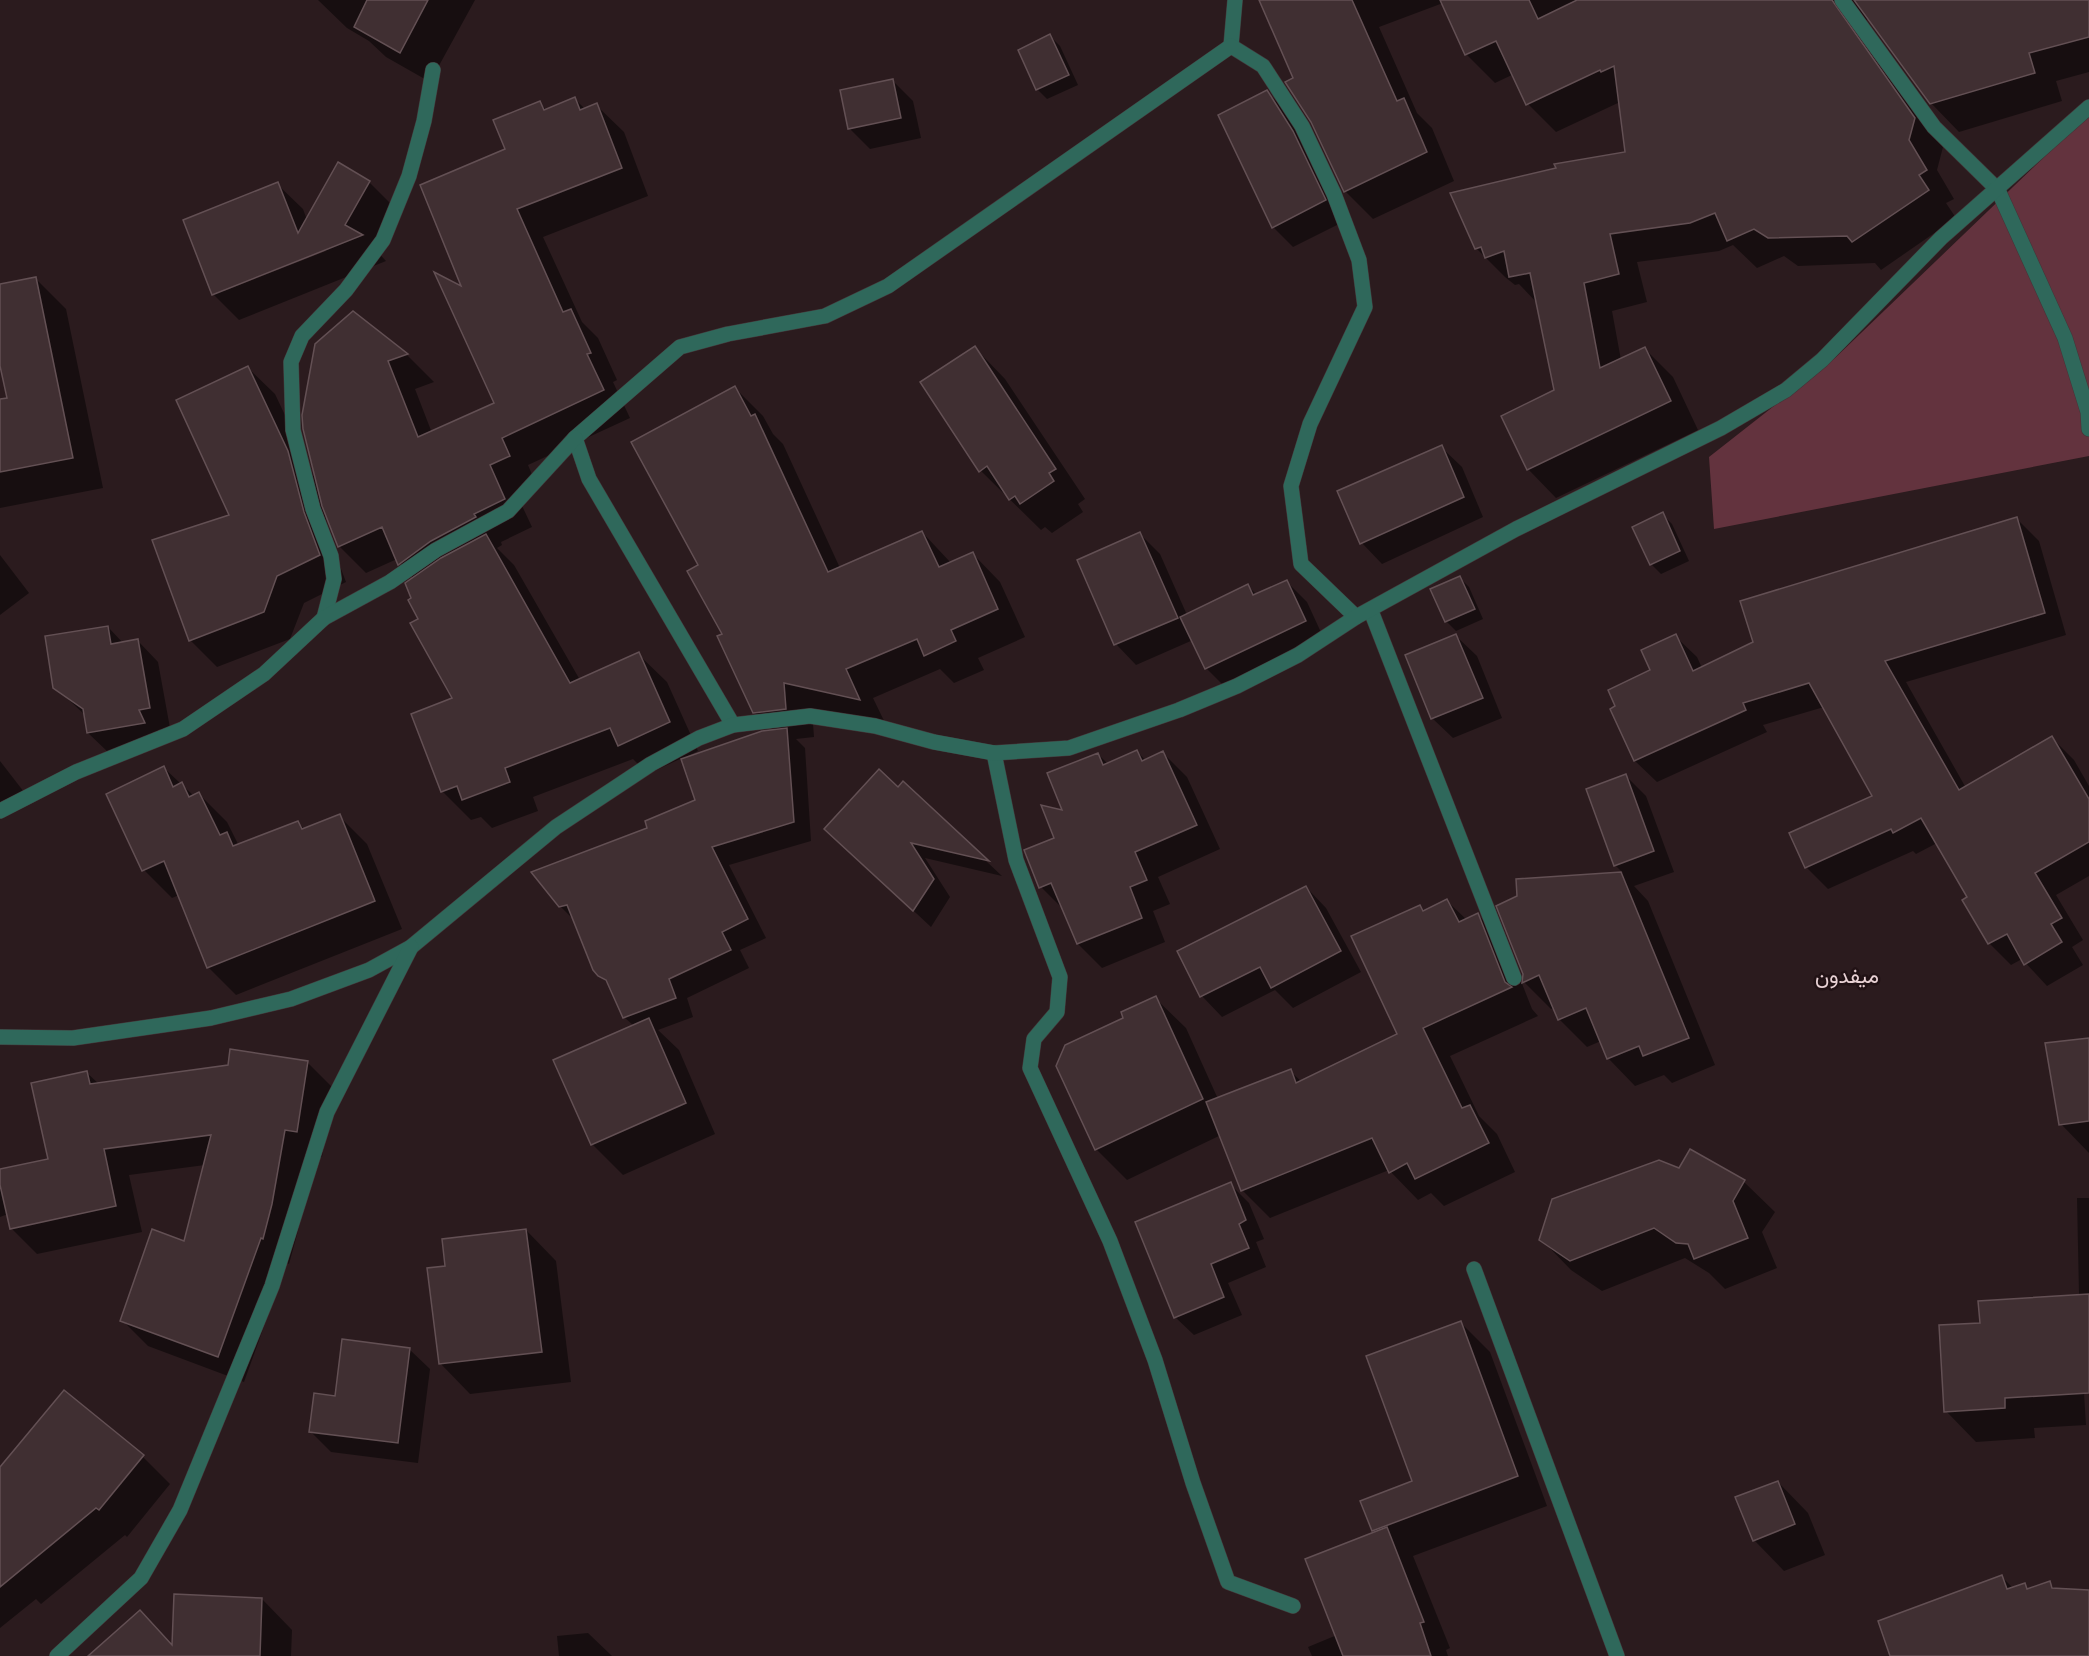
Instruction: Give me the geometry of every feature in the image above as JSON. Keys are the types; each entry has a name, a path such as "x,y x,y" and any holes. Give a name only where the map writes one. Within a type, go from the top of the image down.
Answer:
{"street":[{"path":"1231,46 1235,0"},
{"path":"1842,0 1934,128 1998,190 2065,338 2088,411 2089,429"},
{"path":"0,811 76,772 183,729 264,674 324,618 390,582 436,550 508,512 575,438 680,347 728,334 825,316 888,286 1231,46"},
{"path":"1231,46 1263,66 1302,126 1334,194 1359,260 1365,307 1310,424 1292,486 1300,564 1356,617"},
{"path":"324,618 334,579 331,556 313,508 293,430 291,362 302,336 346,290 383,240 409,176 424,121 433,70"},
{"path":"0,1036 72,1038 211,1018 291,999 369,970 411,947 556,827 651,764 699,738 733,724 810,716 875,726 934,742 994,753 1069,748 1179,710 1237,686 1298,655 1356,617 1371,611 1516,529 1721,428 1786,390 1822,360 1941,238 1998,190 2089,107"},
{"path":"575,438 589,479 733,724"},
{"path":"1371,611 1514,978"},
{"path":"994,753 1016,860 1059,977 1058,1012 1034,1040 1030,1068 1110,1241 1155,1360 1193,1483 1228,1582 1293,1606"},
{"path":"57,1656 141,1578 180,1510 272,1286 327,1112 411,947"},
{"path":"1474,1269 1617,1656"}],"shaded area":[{"path":"2089,114 2089,456 1714,529 1709,457 1835,358"}],"building":[{"path":"367,0 428,0 400,53 354,27"},
{"path":"1259,0 1352,0 1397,101 1404,98 1427,152 1344,192 1311,122 1285,82 1293,78"},
{"path":"1440,0 1529,0 1538,19 1577,0 1832,0 1915,118 1909,140 1927,170 1919,175 1929,190 1852,242 1847,236 1768,238 1754,229 1727,241 1715,213 1690,223 1610,234 1619,274 1584,283 1600,368 1645,347 1671,401 1527,470 1501,416 1554,390 1530,273 1509,277 1504,251 1485,258 1481,247 1475,249 1450,193 1556,168 1554,164 1625,152 1614,66 1601,72 1600,70 1526,105 1496,41 1465,55"},
{"path":"1854,0 2089,0 2089,37 2029,53 2035,73 1930,104"},
{"path":"1050,34 1069,75 1036,90 1018,50"},
{"path":"893,79 901,118 848,129 840,90"},
{"path":"1267,90 1293,131 1326,200 1272,228 1218,115"},
{"path":"575,97 580,110 597,103 622,168 517,209 563,312 571,309 591,353 587,354 604,390 502,438 510,456 490,465 505,499 474,514 476,517 431,541 398,565 382,527 338,547 322,506 303,429 302,415 315,344 353,311 408,354 388,361 418,437 494,403 434,272 461,286 420,185 505,149 493,120 540,101 544,110"},
{"path":"338,162 370,181 345,225 363,235 212,295 183,220 278,182 298,233"},
{"path":"36,277 73,458 0,472 0,399 7,398 0,366 0,284"},
{"path":"975,346 1056,469 1049,473 1054,481 1020,504 1015,496 1009,500 987,466 979,472 920,382"},
{"path":"248,366 288,451 304,512 320,555 277,576 264,612 189,641 152,540 229,515 176,400"},
{"path":"735,386 751,416 755,414 828,572 922,531 939,567 973,552 998,609 951,630 956,641 924,656 917,639 846,669 860,700 784,683 786,709 753,713 717,636 722,634 687,571 698,565 631,442"},
{"path":"1442,445 1464,497 1360,544 1337,491"},
{"path":"1663,512 1680,551 1650,565 1632,527"},
{"path":"2017,517 2045,613 1885,661 1959,790 2052,736 2089,799 2089,842 2035,873 2062,918 2051,924 2062,942 2024,965 2007,934 1988,944 1962,900 1967,897 1921,818 1893,833 1891,829 1805,868 1789,833 1872,796 1809,683 1743,703 1746,710 1634,761 1610,709 1615,706 1608,690 1650,670 1641,650 1676,634 1693,671 1753,642 1740,601"},
{"path":"1140,532 1178,618 1114,645 1077,560"},
{"path":"486,534 570,683 639,652 670,722 618,746 610,728 505,768 510,782 462,800 457,786 441,792 411,714 452,698 410,623 418,619 408,600 411,598 405,583 441,558"},
{"path":"1460,576 1475,609 1445,622 1430,589"},
{"path":"1287,580 1306,621 1205,669 1180,617 1248,584 1253,595"},
{"path":"108,626 111,644 138,639 150,708 139,710 145,723 87,733 83,709 53,688 45,636"},
{"path":"1456,634 1483,698 1431,719 1405,655"},
{"path":"787,728 794,822 712,847 748,919 722,932 731,950 669,979 676,998 623,1018 606,980 593,970 567,905 559,907 531,872 647,828 645,821 695,800 681,759 762,731"},
{"path":"1137,750 1142,761 1163,751 1197,825 1135,852 1147,880 1130,887 1142,918 1077,944 1051,883 1039,888 1024,850 1054,838 1041,805 1062,810 1047,773 1098,753 1103,765"},
{"path":"164,766 173,787 182,782 189,797 199,792 220,835 227,832 233,846 298,821 302,829 340,814 375,901 207,968 164,861 142,871 106,794"},
{"path":"879,769 898,787 903,781 989,861 911,843 934,879 913,911 824,829"},
{"path":"1626,774 1654,851 1614,866 1586,789"},
{"path":"1621,872 1689,1038 1643,1056 1639,1046 1607,1059 1586,1008 1558,1020 1539,975 1522,983 1523,974 1496,906 1517,896 1516,879"},
{"path":"1306,886 1341,951 1271,988 1260,967 1200,997 1177,951"},
{"path":"1447,899 1459,922 1478,913 1505,982 1512,987 1423,1028 1462,1108 1470,1105 1489,1143 1415,1179 1407,1163 1389,1173 1372,1138 1241,1191 1206,1102 1291,1069 1296,1083 1397,1034 1351,936 1420,905 1423,911"},
{"path":"1156,996 1203,1099 1095,1150 1056,1066 1065,1045 1123,1018 1121,1012"},
{"path":"649,1018 686,1103 591,1145 553,1060"},
{"path":"2089,1038 2089,1121 2059,1125 2045,1043"},
{"path":"230,1049 308,1061 297,1132 285,1130 272,1204 263,1239 261,1238 218,1357 120,1321 152,1229 184,1241 211,1135 104,1149 116,1206 10,1229 0,1185 0,1169 48,1159 31,1083 87,1071 90,1084 228,1065"},
{"path":"1690,1149 1745,1180 1733,1201 1748,1238 1694,1259 1688,1244 1676,1243 1654,1228 1570,1261 1539,1240 1552,1199 1659,1160 1679,1168"},
{"path":"1231,1182 1246,1220 1239,1224 1249,1248 1211,1264 1224,1297 1174,1318 1135,1222"},
{"path":"526,1229 542,1352 439,1364 427,1268 445,1266 442,1239"},
{"path":"2089,1294 2089,1393 2005,1398 2005,1408 1944,1412 1939,1325 1980,1323 1978,1301"},
{"path":"1461,1321 1518,1476 1372,1531 1360,1501 1412,1481 1366,1356"},
{"path":"342,1339 410,1348 398,1443 309,1432 314,1393 335,1396"},
{"path":"64,1390 144,1455 99,1510 96,1508 0,1587 0,1467"},
{"path":"1778,1481 1795,1524 1753,1541 1735,1497"},
{"path":"1387,1527 1424,1622 1420,1623 1431,1656 1343,1656 1305,1559"},
{"path":"2002,1575 2007,1589 2025,1583 2027,1589 2050,1581 2052,1588 2089,1590 2089,1656 1890,1656 1878,1621"},
{"path":"174,1594 262,1598 260,1656 88,1656 140,1610 172,1645"}],"district":[{"name":"ميفدون","path":"1847,976"}]}
